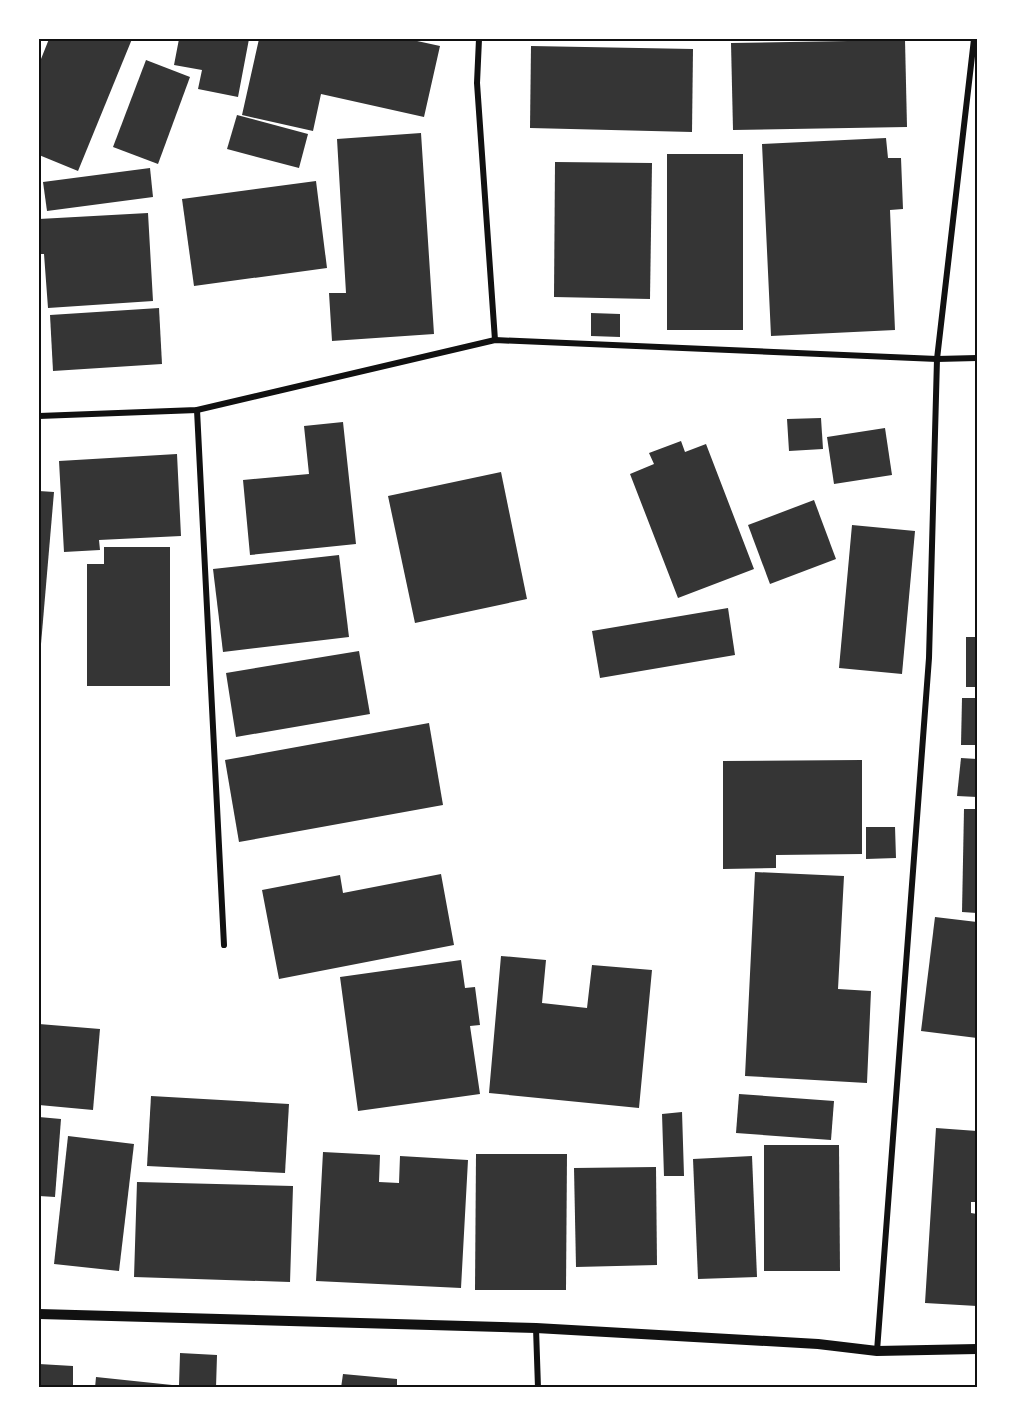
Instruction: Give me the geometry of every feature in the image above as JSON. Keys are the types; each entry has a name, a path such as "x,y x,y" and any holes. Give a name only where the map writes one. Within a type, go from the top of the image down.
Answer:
{"street":[{"path":"479,39 477,83 495,340"},
{"path":"877,1351 929,658 937,359 974,39"},
{"path":"39,416 197,410 495,340 937,359 977,358"},
{"path":"197,410 224,945"},
{"path":"39,1314 536,1328 818,1344 877,1351 977,1349"},
{"path":"536,1328 538,1388"}],"building":[{"path":"49,39 132,39 78,171 39,155 39,64"},
{"path":"179,39 249,39 238,97 198,89 202,70 174,65"},
{"path":"259,39 408,39 440,46 424,117 321,94 313,131 242,115"},
{"path":"905,40 907,127 733,130 731,43"},
{"path":"531,46 693,49 692,132 530,128"},
{"path":"146,60 190,77 158,164 113,147"},
{"path":"237,115 308,134 299,168 227,149"},
{"path":"421,133 434,334 332,341 329,293 346,293 337,139"},
{"path":"886,138 888,158 901,158 903,209 890,210 895,330 771,336 762,144"},
{"path":"667,154 743,154 743,330 667,330"},
{"path":"555,162 652,163 650,299 554,297"},
{"path":"150,168 153,197 47,211 43,182"},
{"path":"316,181 327,268 194,286 182,199"},
{"path":"148,213 153,301 48,308 44,254 39,254 39,219"},
{"path":"159,308 162,364 53,371 50,315"},
{"path":"591,313 620,314 620,337 591,336"},
{"path":"821,418 823,449 789,451 787,419"},
{"path":"343,422 356,544 250,555 243,480 309,474 304,426"},
{"path":"885,428 892,475 834,484 827,437"},
{"path":"681,441 685,452 706,444 754,569 678,598 630,474 654,464 649,453"},
{"path":"177,454 181,536 99,540 100,550 64,552 59,461"},
{"path":"501,472 527,599 415,623 388,496"},
{"path":"39,491 54,492 41,644 39,643"},
{"path":"814,500 836,559 770,584 748,525"},
{"path":"852,525 915,531 902,674 839,668"},
{"path":"104,547 170,547 170,686 87,686 87,564 104,564"},
{"path":"339,555 349,637 223,652 213,569"},
{"path":"728,608 735,655 600,678 592,631"},
{"path":"966,637 977,637 977,687 966,687"},
{"path":"359,651 370,714 236,737 226,673"},
{"path":"962,698 977,698 977,745 961,745"},
{"path":"429,723 443,805 239,842 225,760"},
{"path":"961,758 977,759 977,797 957,796"},
{"path":"862,760 862,854 776,855 776,868 723,869 723,761"},
{"path":"964,809 977,809 977,913 962,912"},
{"path":"866,827 895,827 896,858 866,859"},
{"path":"755,872 844,876 838,989 871,991 867,1083 745,1076"},
{"path":"441,874 454,945 279,979 262,890 340,875 343,893"},
{"path":"935,917 977,922 977,1038 921,1031"},
{"path":"501,956 546,960 542,1003 587,1008 592,965 652,970 639,1108 489,1093"},
{"path":"461,960 465,988 475,987 480,1025 470,1026 480,1094 358,1111 340,977"},
{"path":"39,1024 100,1029 93,1110 39,1105"},
{"path":"739,1094 834,1101 831,1140 736,1133"},
{"path":"151,1096 289,1104 285,1173 147,1166"},
{"path":"682,1112 684,1176 664,1176 662,1114"},
{"path":"39,1117 61,1119 55,1197 39,1196"},
{"path":"936,1128 977,1131 977,1202 971,1202 971,1213 977,1214 977,1306 925,1303"},
{"path":"68,1136 134,1144 119,1271 54,1264"},
{"path":"764,1145 839,1145 840,1271 764,1271"},
{"path":"323,1152 380,1155 379,1182 399,1183 400,1156 468,1160 461,1288 316,1281"},
{"path":"476,1154 567,1154 566,1290 475,1290"},
{"path":"752,1156 757,1277 698,1279 693,1159"},
{"path":"656,1167 657,1265 576,1267 574,1168"},
{"path":"137,1182 293,1186 290,1282 134,1277"},
{"path":"180,1353 217,1355 216,1387 179,1385"},
{"path":"39,1364 73,1366 73,1388 39,1388"},
{"path":"343,1374 397,1379 397,1388 341,1388"},
{"path":"96,1377 172,1385 172,1388 95,1388"}]}
